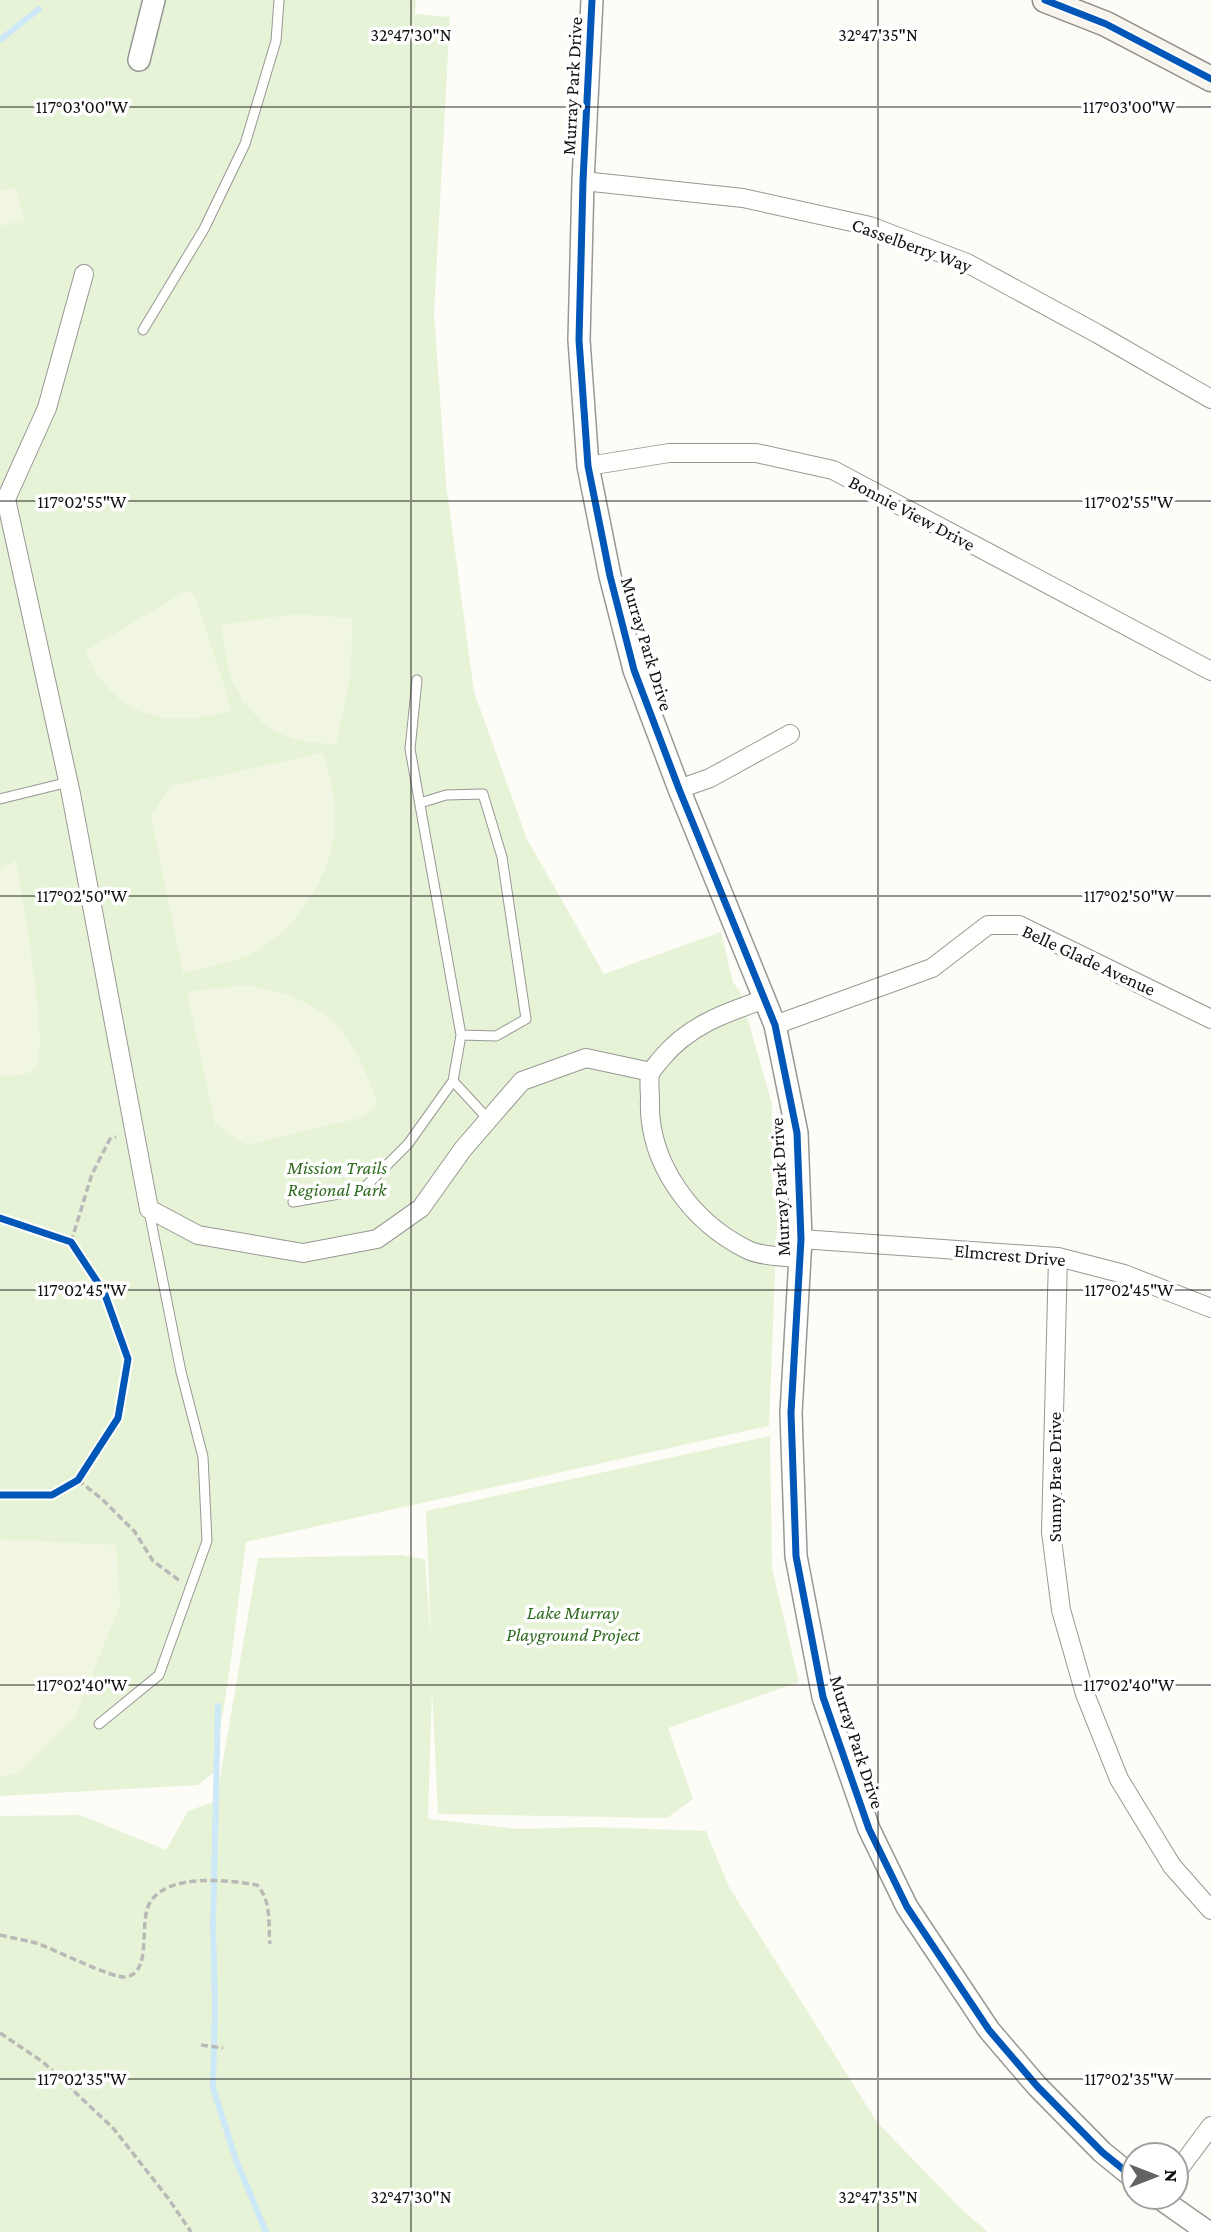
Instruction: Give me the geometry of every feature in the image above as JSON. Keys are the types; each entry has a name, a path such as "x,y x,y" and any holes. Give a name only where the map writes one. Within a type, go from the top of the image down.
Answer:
{"main road":[{"path":"1045,0 1107,24 1211,79"}],"street":[{"path":"139,60 154,0"},
{"name":"Murray Park Drive","path":"592,0 579,340 588,466 610,576 634,670 679,789 775,1025 797,1133 801,1249 791,1413 796,1556 823,1697 869,1829 907,1907 989,2030 1037,2087 1120,2166"},
{"name":"Casselberry Way","path":"583,181 743,198 870,226 967,264 1098,334 1211,399"},
{"path":"84,274 47,408 6,499 69,782 149,1209 198,1235 303,1253 377,1239 421,1208 463,1149 522,1081 586,1058 650,1072 671,1047 693,1029 715,1017 765,999"},
{"name":"Bonnie View Drive","path":"588,466 669,453 756,453 833,470 1211,671"},
{"path":"679,789 710,778 790,734"},
{"name":"Belle Glade Avenue","path":"775,1025 932,968 988,925 1019,925 1211,1019"},
{"name":"Elmcrest Drive","path":"650,1072 649,1119 653,1139 679,1193 704,1220 751,1252 801,1249 1058,1257 1124,1274 1211,1308"},
{"name":"Sunny Brae Drive","path":"1058,1257 1051,1532 1061,1610 1085,1694 1119,1779 1172,1866 1211,1910"},
{"path":"1190,2154 1211,2126"},
{"path":"1178,2211 1208,2232"}],"lane":[{"path":"143,330 204,229 245,144 274,54 279,0"},
{"path":"293,1202 362,1190 408,1144 453,1081 461,1035 410,749 417,680"},
{"path":"0,799 69,782"},
{"path":"419,803 446,795 483,794 502,857 526,1019 496,1036 461,1035"},
{"path":"453,1081 488,1119"},
{"path":"99,1724 159,1675 207,1541 203,1457 181,1372 149,1209"}],"path":[{"path":"71,1242 92,1174 110,1139 134,1131"},
{"path":"59,1238 71,1242 77,1252"},
{"path":"69,1485 78,1480 84,1470"},
{"path":"78,1480 102,1499 135,1532 153,1561 190,1589"},
{"path":"0,1935 34,1942 124,1978 134,1973 141,1963 145,1916 150,1901 162,1890 207,1880 257,1885 268,1901 270,1944"},
{"path":"0,2034 43,2062 113,2128 191,2232"},
{"path":"201,2045 223,2048"}],"green space":[{"name":"Mission Trails Regional Park","path":"0,0 416,0 415,14 450,17 434,313 446,483 474,692 527,839 604,974 721,932 733,982 740,992 772,1104 772,1180 778,1198 769,1426 246,1542 213,1773 198,1785 0,1796"},
{"path":"16,187 24,220 0,226 0,191"},
{"path":"186,591 194,594 232,710 208,716 164,718 127,704 111,691 85,651"},
{"path":"294,614 352,618 351,673 336,745 296,740 268,728 244,703 230,676 221,625"},
{"path":"323,753 332,790 335,828 327,862 311,897 287,927 260,949 232,961 183,973 151,816 171,786"},
{"path":"16,861 37,1002 39,1054 31,1071 19,1075 0,1075 0,869"},
{"path":"245,985 296,999 316,1008 332,1020 357,1054 377,1103 365,1117 246,1145 215,1124 187,992"},
{"name":"Lake Murray Playground Project","path":"770,1436 772,1568 799,1682 668,1728 693,1799 667,1818 438,1814 432,1688 428,1819 518,1829 592,1827 706,1831 729,1887 877,2122 961,2209 988,2232 0,2232 0,1816 80,1815 166,1850 188,1811 216,1801 258,1558 401,1555 425,1559 431,1640 426,1511"},
{"path":"0,1539 116,1545 120,1605 75,1717 17,1774 0,1777"}],"waterway":[{"path":"0,40 39,9"},
{"path":"218,1706 213,1925 213,2088 236,2160 266,2232"}],"cycle path":[{"path":"592,0 579,340 588,466 610,576 634,670 679,789 775,1025 797,1133 801,1239 791,1413 796,1556 823,1697 869,1829 907,1907 989,2030 1037,2086 1120,2167"},
{"path":"1045,0 1106,24 1211,79"},
{"path":"0,1218 71,1242 104,1292 128,1359 118,1418 78,1480 52,1495 0,1495"}]}
